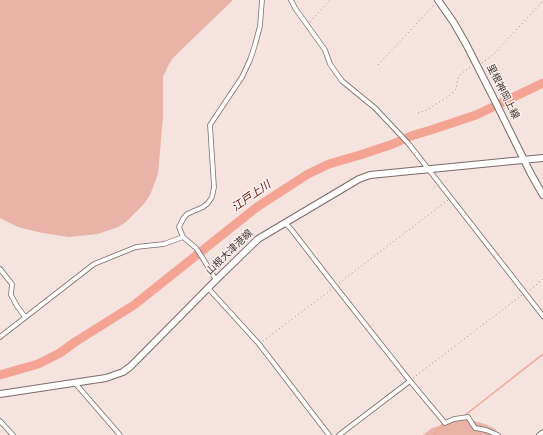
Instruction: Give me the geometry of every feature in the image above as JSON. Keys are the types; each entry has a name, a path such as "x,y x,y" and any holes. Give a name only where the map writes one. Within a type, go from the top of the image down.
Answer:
{"main road":[{"name":"里根神岡上線","path":"438,0 454,23 543,195"},
{"name":"山根大津港線","path":"0,394 106,378 124,372 258,239 359,179 370,175 543,158"}],"street":[{"path":"216,280 196,248 183,237 179,227 187,214 203,207 212,197 214,187 210,125 242,77 250,60 260,26 262,0"},
{"path":"291,0 325,50 330,64 342,81 375,108 408,143 543,316"},
{"path":"285,222 410,381 445,423 454,419 468,417 476,428 498,435"},
{"path":"0,337 94,264 136,247 164,244 183,237"},
{"path":"0,269 12,284 11,295 25,317"},
{"path":"208,288 259,344 329,435"},
{"path":"339,435 410,381"},
{"path":"75,383 120,435"},
{"path":"0,421 13,435"},
{"path":"539,435 543,432"}],"path":[{"path":"308,26 330,0"},
{"path":"418,113 426,110 449,96 456,89 459,76 494,54 543,1"},
{"path":"378,65 433,5"},
{"path":"259,344 450,198"},
{"path":"410,381 543,279"}],"shaded area":[{"path":"0,0 233,0 173,58 169,64 163,77 163,117 158,174 150,195 143,205 126,222 118,227 98,234 69,237 42,233 18,227 0,218"},
{"path":"460,420 470,420 485,424 495,429 499,435 423,435 432,428"}],"waterway":[{"name":"江戸上川","path":"0,375 38,364 60,353 134,305 257,207 308,174 329,164 360,155 393,144 411,136 476,115 543,83"},
{"path":"464,416 543,354"},
{"path":"434,435 444,422"}]}
